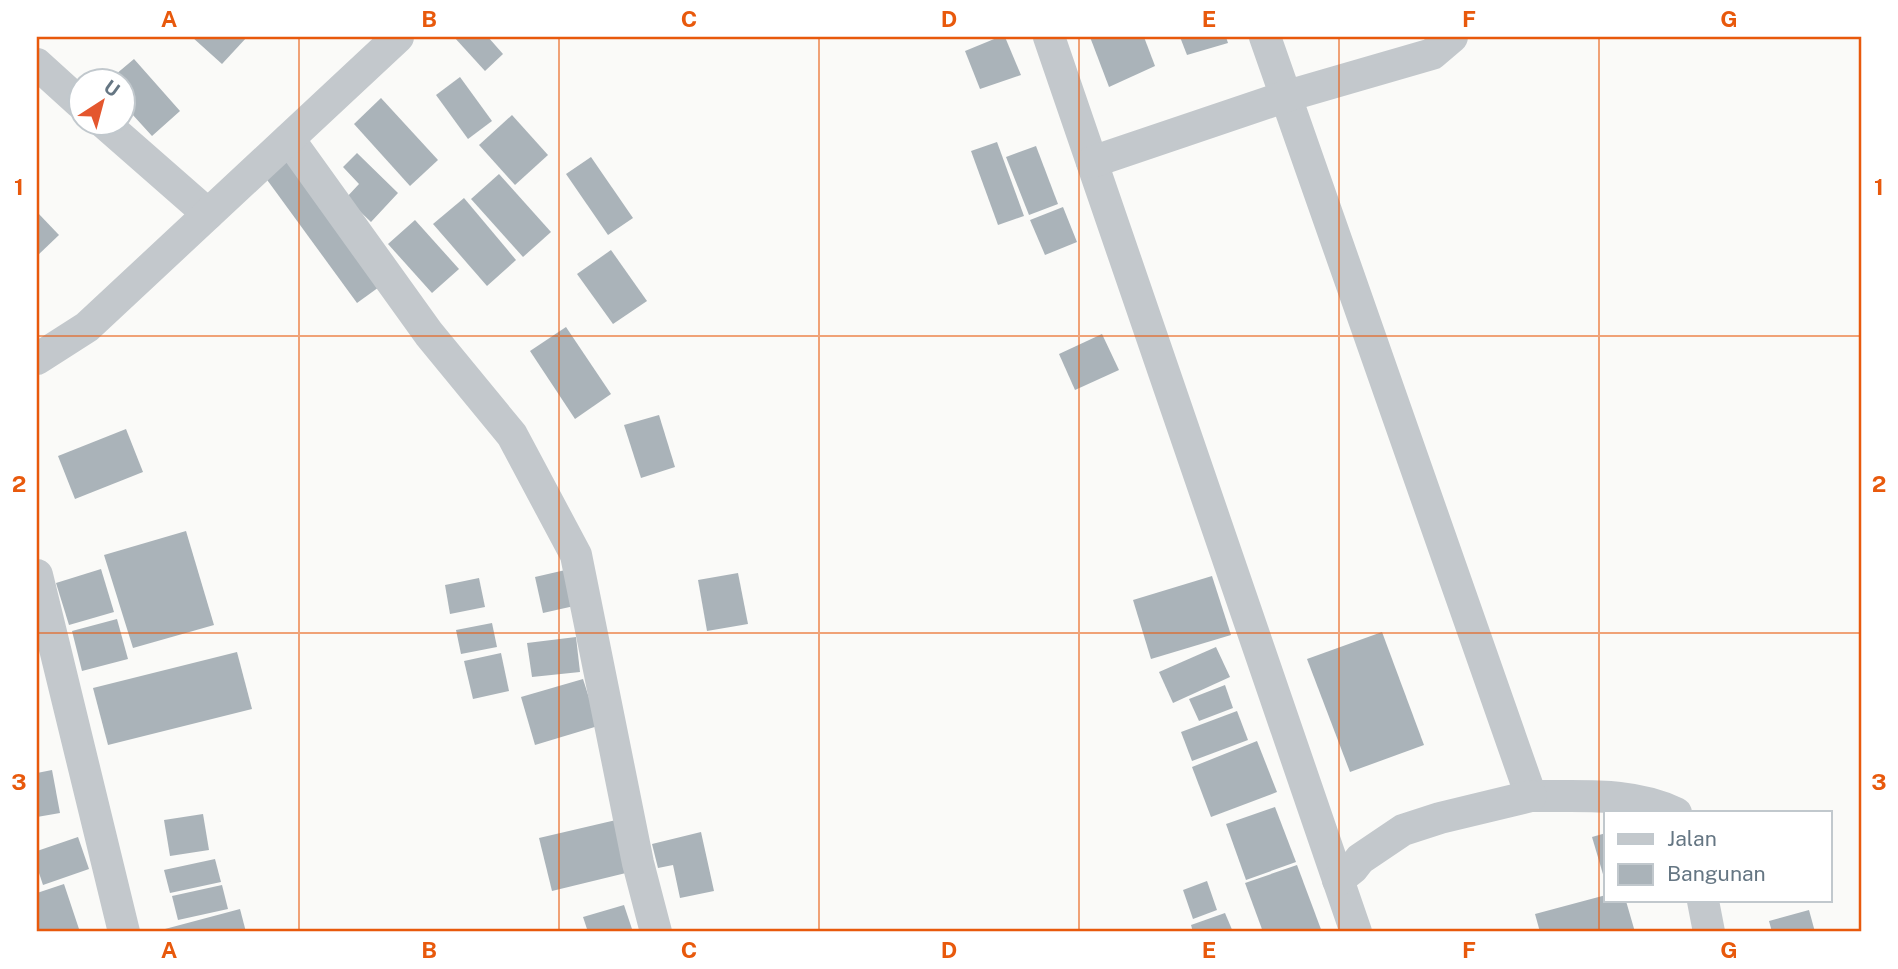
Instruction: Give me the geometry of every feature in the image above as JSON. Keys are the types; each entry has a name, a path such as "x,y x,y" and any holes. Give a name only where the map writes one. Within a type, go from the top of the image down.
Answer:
{"street":[{"path":"37,359 87,327 398,37"},
{"path":"1049,37 1356,932"},
{"path":"1265,37 1531,796"},
{"path":"1092,162 1287,96 1432,54 1452,37"},
{"path":"37,64 66,90"},
{"path":"119,136 208,215"},
{"path":"289,139 429,334 512,435 576,555 638,863 656,932"},
{"path":"37,575 124,932"},
{"path":"1338,880 1360,859 1403,830 1531,796 1599,795 1671,811"},
{"path":"1703,902 1709,932"}],"building":[{"path":"192,37 247,37 222,64"},
{"path":"454,37 488,37 503,54 485,71"},
{"path":"1005,37 1021,75 980,89 965,51"},
{"path":"1090,37 1144,37 1155,66 1109,87"},
{"path":"1180,37 1226,37 1228,43 1187,55"},
{"path":"134,59 180,111 152,136 136,118 136,66 126,66"},
{"path":"460,77 492,121 468,139 436,95"},
{"path":"381,98 438,160 410,186 354,124"},
{"path":"512,115 548,155 515,185 479,145"},
{"path":"997,142 1024,216 998,225 971,151"},
{"path":"1036,146 1058,204 1029,215 1006,157"},
{"path":"357,153 398,193 371,222 346,198 359,184 343,167"},
{"path":"294,157 386,282 357,303 265,177"},
{"path":"591,157 633,218 608,235 566,174"},
{"path":"499,174 551,232 523,257 471,199"},
{"path":"464,198 516,260 487,286 433,224"},
{"path":"1063,207 1077,242 1045,255 1030,220"},
{"path":"37,212 59,235 37,256"},
{"path":"415,220 459,269 432,293 388,244"},
{"path":"611,250 647,301 613,324 577,274"},
{"path":"566,327 611,394 575,419 530,351"},
{"path":"1102,334 1119,370 1075,390 1059,354"},
{"path":"659,415 675,467 641,478 624,425"},
{"path":"126,429 143,472 75,499 58,456"},
{"path":"186,531 214,625 133,648 104,555"},
{"path":"574,568 583,604 543,613 535,577"},
{"path":"101,569 114,612 69,625 56,583"},
{"path":"738,573 748,624 707,631 698,580"},
{"path":"1212,576 1231,635 1151,659 1133,600"},
{"path":"479,578 485,607 450,614 445,585"},
{"path":"117,619 128,659 82,671 72,631"},
{"path":"492,623 497,647 461,654 456,630"},
{"path":"1382,632 1424,745 1350,772 1307,659"},
{"path":"576,637 580,672 532,677 527,643"},
{"path":"1216,647 1230,677 1173,703 1159,672"},
{"path":"237,652 252,709 108,745 93,688"},
{"path":"501,653 509,691 473,699 464,661"},
{"path":"583,679 598,726 535,745 521,697"},
{"path":"1225,685 1233,708 1199,721 1189,699"},
{"path":"1237,711 1248,740 1192,761 1181,732"},
{"path":"1257,741 1277,792 1211,817 1192,767"},
{"path":"52,770 60,813 37,817 37,773"},
{"path":"1275,807 1296,862 1246,880 1226,824"},
{"path":"203,814 209,850 170,856 164,820"},
{"path":"616,820 630,872 552,891 539,838"},
{"path":"701,832 714,891 680,898 673,865 658,868 652,844"},
{"path":"1604,834 1604,878 1592,837"},
{"path":"78,837 89,869 43,885 37,867 37,851"},
{"path":"215,859 221,882 170,893 164,870"},
{"path":"1297,865 1322,932 1263,932 1245,883"},
{"path":"1207,881 1217,910 1193,919 1183,890"},
{"path":"64,884 80,932 37,932 37,893"},
{"path":"222,885 228,909 178,920 172,896"},
{"path":"1604,896 1604,902 1626,902 1635,932 1540,932 1535,914"},
{"path":"624,905 633,932 588,932 583,917"},
{"path":"240,909 246,932 166,932 165,929"},
{"path":"1809,910 1815,932 1772,932 1769,921"},
{"path":"1225,913 1233,932 1193,932 1191,925"}]}
